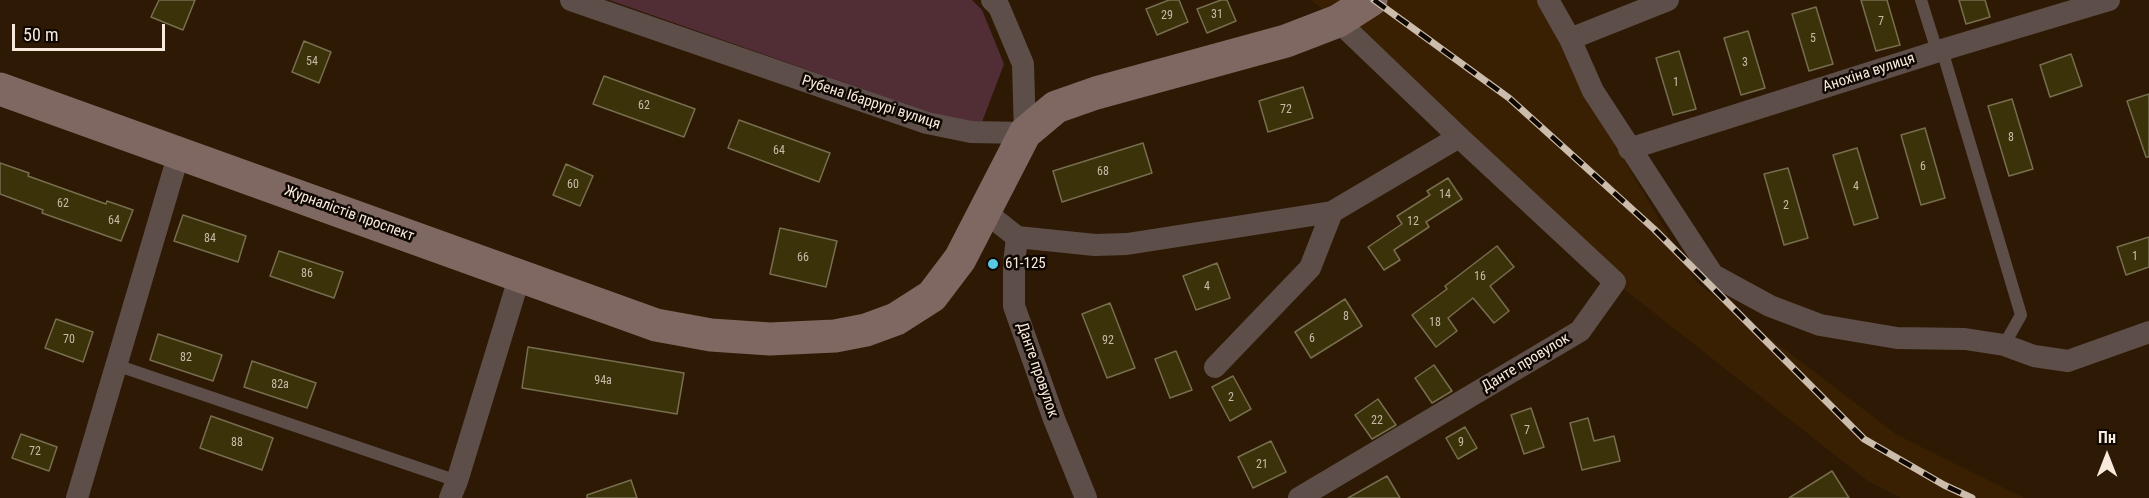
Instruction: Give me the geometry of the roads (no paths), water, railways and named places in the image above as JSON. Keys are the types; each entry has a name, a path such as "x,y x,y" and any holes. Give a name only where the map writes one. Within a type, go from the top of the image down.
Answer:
{"main road":[{"path":"1025,133 1056,107 1096,93 1286,40 1338,21 1371,0"},
{"name":"Журналістів проспект","path":"0,89 656,326 711,335 770,339 835,336 866,330 896,319 932,296 960,259 1025,133"}],"street":[{"name":"Рубена Ібаррурі вулиця","path":"571,0 927,123 971,132 1025,133"},
{"path":"992,0 999,7 1023,64 1025,133"},
{"path":"1548,0 1570,39 1593,91 1713,276 1760,301 1820,325 1898,338 1965,339 2004,345 2034,356 2068,361 2149,332"},
{"path":"1570,39 1668,0"},
{"name":"Анохіна вулиця","path":"1629,149 2109,0"},
{"name":"Данте провулок","path":"1299,498 1580,331 1615,282 1338,21"},
{"path":"984,211 1017,237 1095,245 1127,244 1332,212 1459,137"},
{"path":"77,498 179,153"},
{"path":"1215,367 1310,268 1332,212"},
{"name":"Данте провулок","path":"1017,237 1014,264 1014,306 1054,419 1086,498"},
{"path":"452,493 520,275"}],"lane":[{"path":"1921,0 2021,315 2004,345"},
{"path":"116,364 452,493"}],"railway":[{"path":"1374,0 1509,98 1654,229 1864,439 1944,485 1972,498"}],"place":[{"name":"61-125","path":"993,264"}]}
